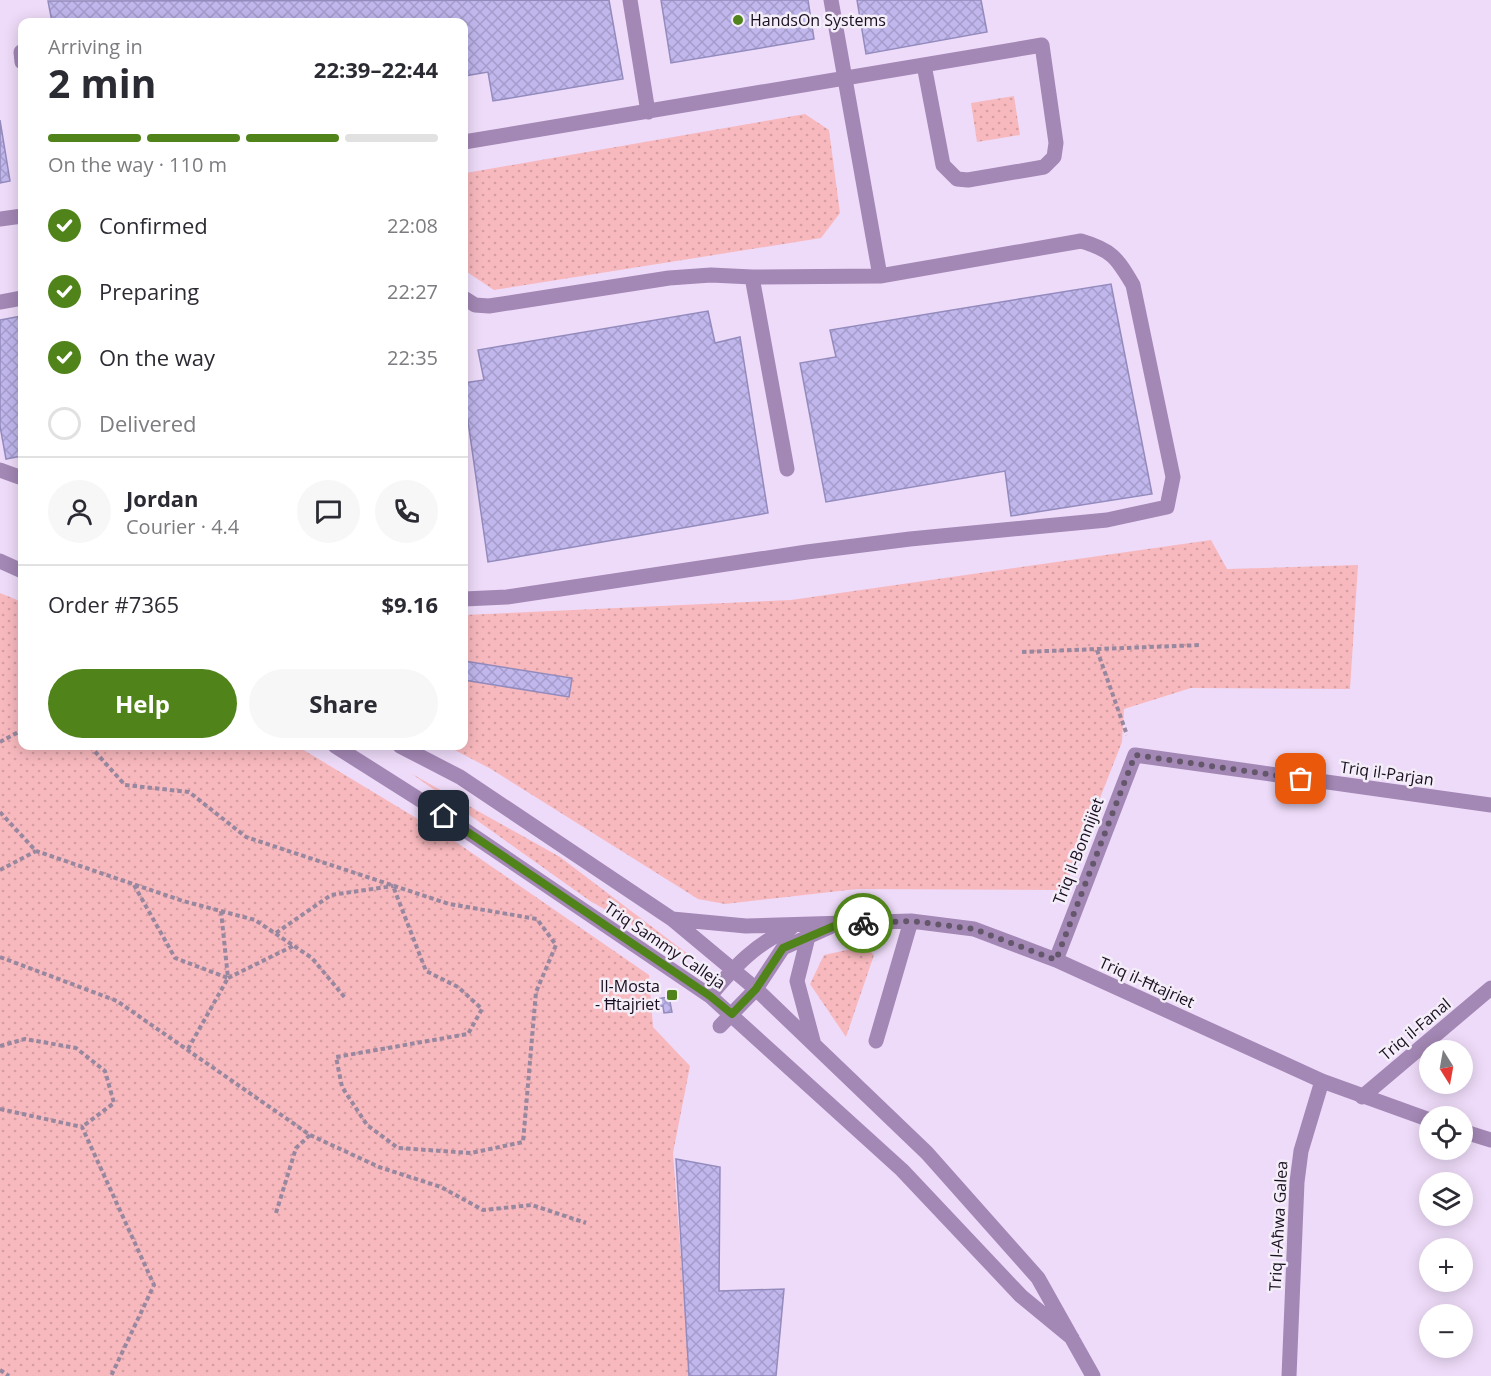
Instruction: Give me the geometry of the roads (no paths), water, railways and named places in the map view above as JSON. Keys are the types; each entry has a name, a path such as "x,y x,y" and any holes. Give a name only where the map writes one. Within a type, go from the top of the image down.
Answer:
{"street":[{"path":"630,0 648,112"},
{"path":"831,0 880,276"},
{"path":"468,141 1042,45 1056,143 1054,157 1044,167 1031,171 968,180 957,179 943,165 924,65"},
{"path":"0,219 18,217"},
{"path":"468,301 475,305 489,306 669,278 711,275 752,278 880,276 1081,241 1101,247 1119,260 1133,285 1173,477 1167,507 1107,520 910,539 807,552 507,597 468,599"},
{"path":"752,278 787,469"},
{"path":"0,302 18,299"},
{"path":"0,470 18,477"},
{"path":"0,561 18,569"},
{"name":"Triq Sammy Calleja","path":"341,750 425,803 710,996 902,1170 1021,1296 1072,1338"},
{"name":"Triq Sammy Calleja","path":"408,750 460,777 672,919 756,989 814,1042 927,1153 1038,1278 1093,1376"},
{"name":"Triq il-Parjan","path":"1135,755 1491,806"},
{"name":"Triq il-Bonnijiet","path":"1056,960 1135,755"},
{"name":"Triq il-Ħtajriet","path":"672,919 746,926 911,921 974,929 1056,960 1322,1081 1419,1116"},
{"path":"876,1041 911,921"},
{"name":"Triq il-Ħtajriet","path":"720,1026 756,989 783,948 839,924"},
{"name":"Triq il-Ħtajriet","path":"710,996 733,968 770,937 796,925"},
{"path":"808,937 796,981 814,1042"},
{"name":"Triq il-Fanal","path":"1362,1097 1491,988"},
{"name":"Triq l-Aħwa Galea","path":"1289,1376 1297,1182 1301,1151 1322,1081"},
{"path":"1473,1134 1491,1140"}],"place":[{"name":"HandsOn Systems","path":"738,20"},
{"name":"Il-Mosta - Ħtajriet","path":"672,995"}]}
